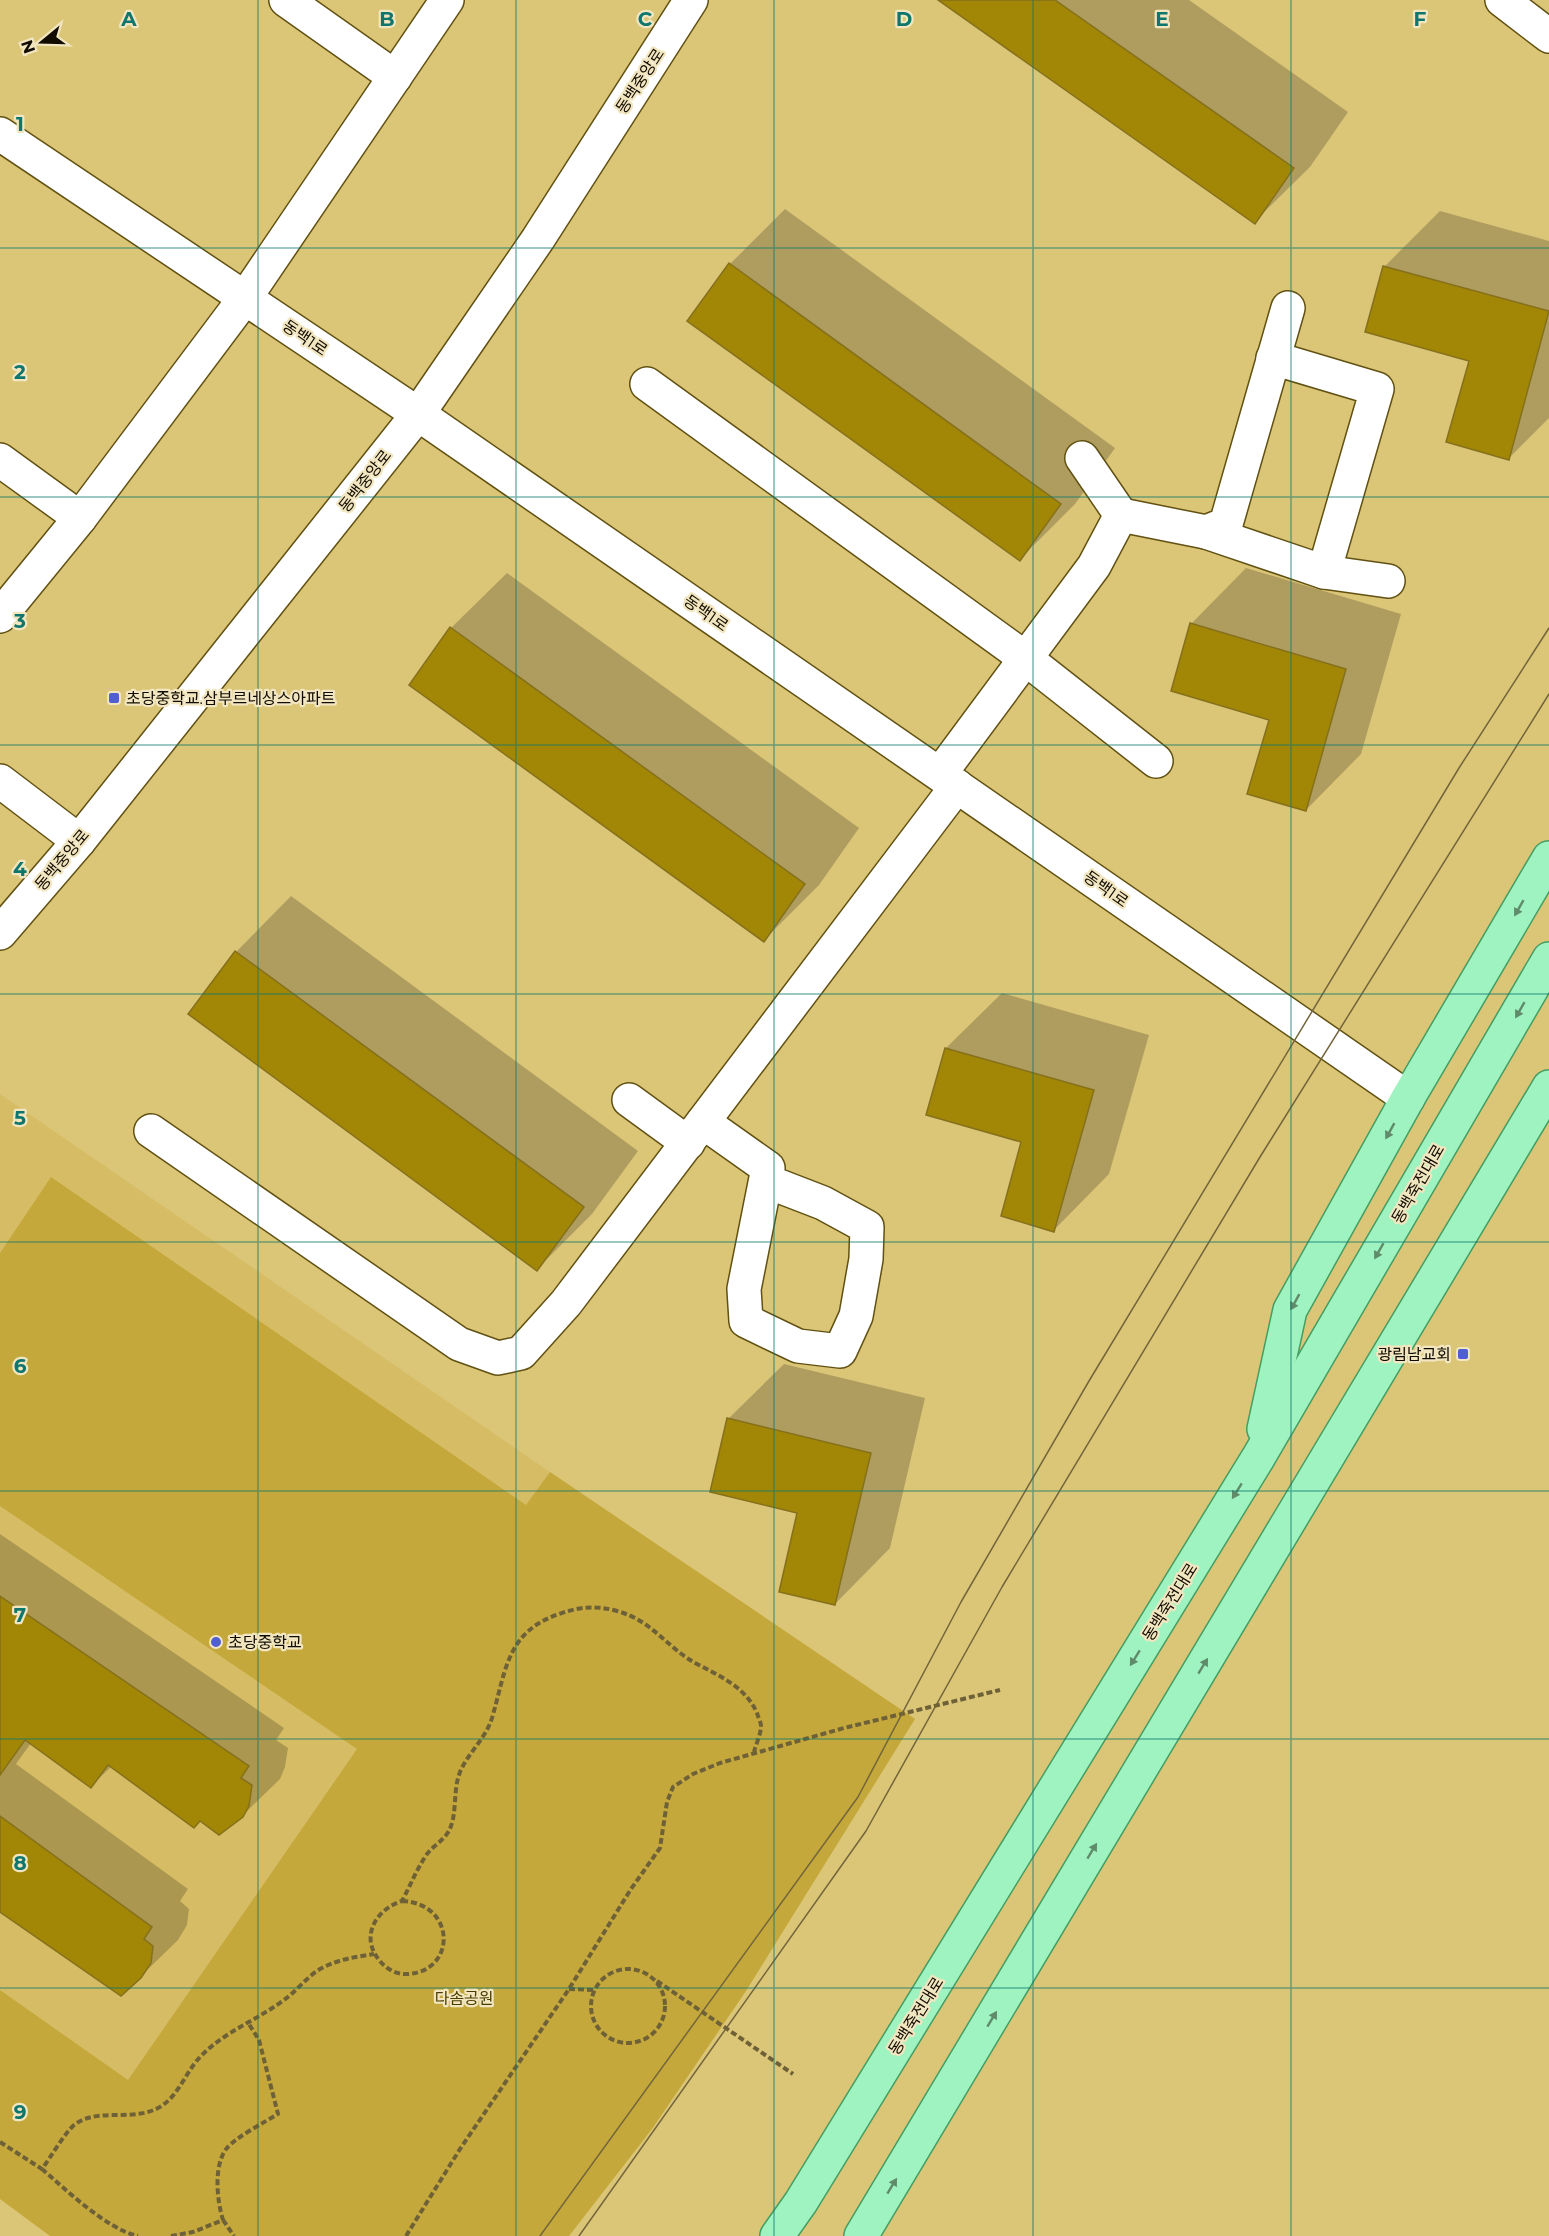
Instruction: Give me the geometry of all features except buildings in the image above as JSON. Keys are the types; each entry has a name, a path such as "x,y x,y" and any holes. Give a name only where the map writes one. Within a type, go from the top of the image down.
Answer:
{"main road":[{"path":"1258,1458 1290,1310 1408,1098 1549,858"},
{"name":"동백죽전대로","path":"777,2236 801,2202 1258,1458 1549,959"},
{"path":"861,2236 1549,1087"},
{"path":"1506,1162 1549,1103"}],"street":[{"path":"286,0 395,77"},
{"path":"0,616 80,518 245,298 447,0"},
{"name":"동백중앙로","path":"0,933 79,841 418,414 538,239 691,0"},
{"path":"1516,4 1549,36"},
{"name":"동백1로","path":"0,134 418,414 1408,1098"},
{"path":"1206,532 1226,524 1288,308"},
{"path":"1273,358 1377,389 1324,572"},
{"path":"647,384 1025,658 1156,761"},
{"path":"1082,458 1121,514 1206,532 1324,572 1388,581"},
{"path":"0,460 80,518"},
{"path":"151,1131 459,1344 498,1358 521,1353 551,1320 696,1132 949,780 1025,658 1094,566 1121,514"},
{"path":"0,781 79,841"},
{"path":"629,1100 768,1168 744,1289 746,1321 798,1346 850,1357 866,1259 867,1227 823,1203 766,1181"}],"path":[{"path":"402,1901 426,1854 442,1841 451,1826 455,1789 460,1773 491,1720 511,1652 521,1635 537,1623 554,1615 576,1608 593,1606 624,1613 652,1627 682,1656 723,1678 740,1690 753,1704 761,1725 754,1753"},
{"path":"406,2236 460,2149 569,1989 631,1889 660,1848 667,1802 673,1787 693,1774 720,1763 843,1728 1000,1690"},
{"path":"402,1901 414,1901 434,1913 441,1924 444,1936 442,1949 436,1960 427,1969 415,1974 391,1971 381,1964 374,1954 371,1943 371,1932 382,1911 402,1901"},
{"path":"42,2169 74,2125 92,2116 135,2115 158,2108 179,2089 199,2058 213,2044 247,2021 283,2001 319,1969 340,1959 374,1954"},
{"path":"648,1975 663,1993 665,2004 658,2027 650,2036 640,2041 628,2043 606,2036 597,2027 591,2009 593,1990 611,1971 624,1968 636,1969 648,1975 793,2074"},
{"path":"569,1989 593,1990"},
{"path":"234,2236 220,2209 217,2173 227,2148 278,2114 259,2040 247,2021"},
{"path":"0,2142 42,2169 105,2220 138,2236"},
{"path":"171,2236 193,2232 224,2220"}],"shaded area":[{"name":"초당중학교","path":"0,1094 550,1472 128,2081 0,1990"}],"green space":[{"name":"다솜공원","path":"51,1177 526,1505 550,1472 915,1719 746,1991 652,2129 569,2236 50,2236 0,2199 0,1990 128,2080 357,1749 0,1506 0,1253"}],"tram line":[{"path":"540,2236 858,1797 961,1602 1089,1381 1459,768 1549,628"},
{"path":"579,2236 866,1831 1002,1587 1260,1157 1549,694"}],"place":[{"name":"초당중학교.삼부르네상스아파트","path":"114,698"},
{"name":"광림남교회","path":"1463,1354"},
{"name":"초당중학교","path":"216,1642"}]}
